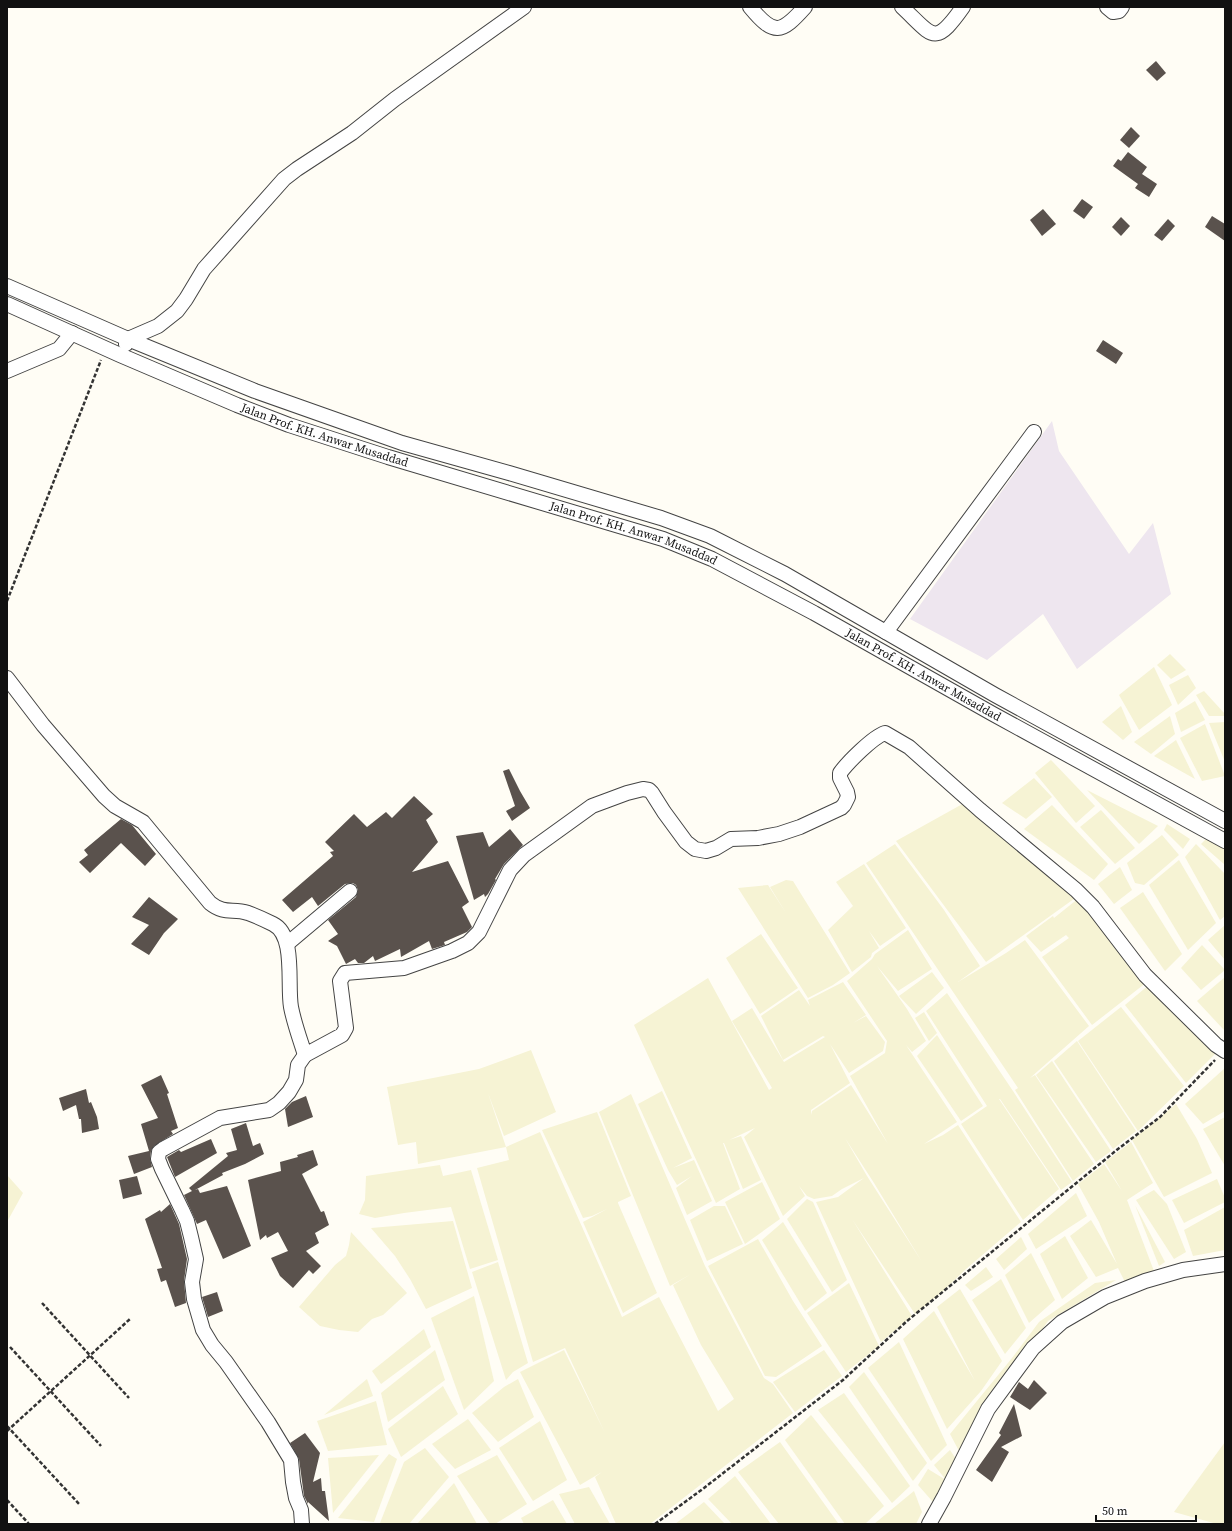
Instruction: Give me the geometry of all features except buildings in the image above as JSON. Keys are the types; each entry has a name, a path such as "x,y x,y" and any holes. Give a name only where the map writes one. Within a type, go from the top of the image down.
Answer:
{"street":[{"path":"120,355 128,340 158,326 176,311 186,299 204,269 284,179 352,133 425,77 524,7"},
{"path":"750,7 766,23 776,28 780,28 791,22 805,7"},
{"path":"902,7 923,28 931,33 937,34 944,31 963,7"},
{"path":"1107,7 1113,12 1119,11 1122,7"},
{"name":"Jalan Prof. KH. Anwar Musaddad","path":"7,286 128,340 255,391 402,443 509,472 638,511 710,536 785,574 995,695 1225,821"},
{"name":"Jalan Prof. KH. Anwar Musaddad","path":"7,304 120,355 237,405 289,425 388,457 663,539 712,559 814,613 1225,841"},
{"path":"7,371 59,349 72,333"},
{"path":"865,642 880,629 1034,432"},
{"path":"7,678 43,725 101,793 115,806 143,822 210,903 217,909 247,913 275,924 282,931 287,944 291,1006 305,1055"},
{"path":"302,1524 301,1510 296,1498 293,1482 291,1460 268,1422 226,1362 212,1345 203,1330 194,1299 192,1282 196,1259 187,1221 158,1159 159,1152 220,1118 269,1110 279,1103 289,1092 296,1080 298,1065 305,1055 342,1035 346,1028 340,981 342,975 345,973 404,968 452,951 468,943 479,932 510,870 524,855 592,806 627,793 643,789 649,790 686,842 700,850 706,851 716,848 731,839 758,838 779,834 813,822 844,805 848,797 840,778 840,773 844,766 873,740 885,733 909,747 980,810 1076,890 1093,907 1145,975 1211,1040 1225,1051"},
{"path":"1081,762 1088,746"},
{"path":"287,944 350,891"},
{"path":"928,1524 944,1497 988,1409 1032,1348 1062,1322 1105,1297 1145,1280 1183,1270 1225,1264"}],"path":[{"path":"7,601 105,348"},
{"path":"655,1524 704,1488 843,1380 907,1321 1045,1208 1160,1117 1225,1051"},
{"path":"42,1303 129,1398"},
{"path":"80,1505 8,1429 130,1318"},
{"path":"10,1347 101,1446"},
{"path":"7,1500 29,1524"}],"shaded area":[{"path":"1052,421 1059,451 1129,554 1153,523 1171,594 1077,669 1043,614 987,660 910,619"},
{"path":"1170,654 1186,670 1171,679 1157,665"},
{"path":"1154,667 1172,705 1139,730 1119,695"},
{"path":"1188,675 1196,688 1178,705 1169,685"},
{"path":"1204,691 1225,714 1225,716 1209,716 1196,695"},
{"path":"1195,701 1205,720 1181,732 1175,713"},
{"path":"1121,706 1132,732 1123,740 1102,722"},
{"path":"1170,716 1175,734 1151,754 1134,742"},
{"path":"1225,722 1225,762 1209,723"},
{"path":"1205,724 1225,776 1202,781 1180,738"},
{"path":"1176,740 1195,779 1154,756"},
{"path":"1051,760 1095,806 1076,823 1035,773"},
{"path":"1034,778 1052,797 1026,819 1002,803"},
{"path":"1087,790 1158,826 1139,844"},
{"path":"966,802 1078,896 986,962 896,841"},
{"path":"1052,805 1108,864 1094,880 1024,829"},
{"path":"1101,810 1135,848 1115,864 1080,827"},
{"path":"1167,824 1190,839 1183,849 1164,830"},
{"path":"1162,835 1179,855 1144,885 1135,883 1127,863"},
{"path":"1208,837 1225,847 1225,865 1201,844"},
{"path":"895,844 944,910 980,966 958,982 1025,940 1089,1026 1030,1078 1035,1075 1094,1164 1073,1181 1015,1090 1018,1088 866,863"},
{"path":"1196,844 1225,874 1225,916 1220,920 1185,857"},
{"path":"1179,860 1216,923 1188,950 1149,885"},
{"path":"864,864 906,928 880,946 869,931 879,948 872,953 871,957 852,972 828,930 853,906 836,882"},
{"path":"1120,867 1132,890 1114,904 1098,884"},
{"path":"786,880 793,881 850,973 833,985 808,998 738,888 768,885 786,913 770,887"},
{"path":"1143,892 1182,954 1165,971 1120,908"},
{"path":"1079,898 1147,982 1092,1025 1042,957 1069,938 1066,935 1041,952 1026,936 1053,916 1054,918"},
{"path":"1225,925 1225,960 1208,940"},
{"path":"908,930 932,969 898,991 877,966 907,1009 926,1041 912,1052 906,1045 957,1122 924,1144 943,1135 958,1125 1021,1222 915,1314 852,1219 912,1316 881,1342 816,1202 838,1197 864,1178 832,1196 814,1199 807,1196 799,1186 805,1196 783,1216 744,1137 755,1128 729,1140 741,1136 761,1180 743,1189 723,1143 740,1189 716,1203 634,1025 708,978 769,1090 772,1088 732,1021 752,1008 784,1062 825,1037 823,1036 783,1060 761,1016 799,990 810,1006 808,1000 843,982 866,1015 853,1023 866,1016 885,1042 883,1051 849,1073 830,1044 850,1083 811,1110 811,1115 812,1111 851,1085 888,1144 850,1076 885,1053 887,1041 847,981 872,959 875,954","holes":["845,1138 922,1262 867,1176"]},
{"path":"761,934 798,988 760,1014 726,958"},
{"path":"1202,945 1225,970 1201,990 1181,968"},
{"path":"932,972 944,988 916,1014 899,996"},
{"path":"1225,977 1225,1029 1224,1030 1197,1001"},
{"path":"1150,984 1217,1052 1186,1083 1125,1005"},
{"path":"947,993 1072,1182 1061,1190 999,1099 1059,1189 1023,1220 961,1124 987,1106 926,1011"},
{"path":"1121,1007 1184,1086 1138,1131 1078,1041"},
{"path":"924,1012 937,1033 929,1041 915,1018"},
{"path":"937,1035 983,1106 961,1121 917,1056"},
{"path":"1077,1041 1136,1131 1113,1149 1054,1061"},
{"path":"531,1050 556,1112 504,1136 488,1093 506,1147 418,1164 416,1142 398,1145 387,1087 479,1069"},
{"path":"1052,1061 1111,1151 1096,1162 1036,1075"},
{"path":"1225,1068 1225,1111 1203,1124 1185,1104"},
{"path":"662,1091 692,1158 673,1168 694,1160 712,1201 687,1215 676,1188 692,1176 677,1185 668,1170 638,1104"},
{"path":"631,1094 705,1266 764,1378 773,1384 793,1413 650,1524 616,1524 595,1477 602,1472 580,1485 520,1372 564,1350 605,1433 565,1348 533,1362 477,1168 509,1160 506,1147 540,1132 622,1317 659,1297 718,1411 734,1399 701,1345 673,1285 691,1274 670,1286 599,1112"},
{"path":"1176,1104 1197,1139 1212,1173 1164,1197 1132,1140"},
{"path":"597,1112 631,1196 618,1203 657,1293 623,1313 583,1222 607,1209 592,1216 583,1218 542,1130"},
{"path":"1225,1117 1225,1166 1203,1129"},
{"path":"1131,1142 1153,1183 1127,1200 1154,1271 1125,1282 1118,1268 1096,1277 1070,1236 1091,1220 1117,1264 1099,1222 1078,1184 1104,1164 1122,1191 1105,1162"},
{"path":"440,1165 443,1176 471,1170 498,1260 470,1269 451,1207 375,1218 359,1214 365,1200 366,1176"},
{"path":"7,1175 23,1193 7,1222"},
{"path":"1217,1179 1225,1198 1225,1202 1184,1223 1172,1200"},
{"path":"762,1182 780,1219 745,1244 725,1202"},
{"path":"1154,1190 1167,1204 1186,1252 1174,1259 1136,1200"},
{"path":"1076,1193 1087,1216 1036,1249 1028,1234"},
{"path":"807,1199 813,1202 847,1280 832,1292 787,1219"},
{"path":"1135,1205 1165,1262 1159,1266"},
{"path":"714,1206 725,1206 743,1244 707,1261 690,1220"},
{"path":"1225,1207 1225,1250 1193,1256 1184,1230"},
{"path":"453,1221 472,1288 426,1309 410,1279 395,1256 371,1228"},
{"path":"783,1222 827,1293 805,1311 762,1240"},
{"path":"351,1232 407,1293 383,1315 372,1319 358,1332 320,1326 299,1307 335,1265 346,1256"},
{"path":"1065,1236 1088,1278 1062,1299 1040,1254"},
{"path":"1021,1237 1027,1249 1004,1270 996,1259"},
{"path":"758,1239 793,1301 822,1346 776,1377 765,1376 708,1266"},
{"path":"1031,1253 1055,1300 1029,1323 1005,1275"},
{"path":"498,1262 528,1363 513,1372 506,1380 472,1272"},
{"path":"986,1267 993,1277 971,1291 965,1285"},
{"path":"1001,1279 1026,1328 1005,1354 972,1300"},
{"path":"1116,1280 1048,1321 959,1451 950,1434 1012,1358 1039,1322 1095,1283"},
{"path":"849,1283 879,1346 846,1372 807,1313"},
{"path":"960,1289 1002,1361 981,1391 947,1429 903,1339 934,1311 975,1381 937,1307"},
{"path":"474,1296 494,1381 464,1410 431,1318"},
{"path":"424,1329 431,1347 381,1384 372,1371"},
{"path":"899,1342 947,1445 931,1461 868,1368"},
{"path":"435,1350 445,1380 388,1422 381,1393"},
{"path":"824,1350 842,1376 795,1412 773,1382"},
{"path":"864,1372 927,1463 913,1481 849,1387"},
{"path":"367,1379 373,1396 324,1415"},
{"path":"518,1379 534,1417 498,1442 472,1413 504,1387"},
{"path":"443,1386 458,1414 401,1457 388,1429"},
{"path":"844,1393 910,1486 892,1503 818,1410"},
{"path":"376,1401 387,1445 328,1451 317,1421"},
{"path":"811,1415 884,1506 865,1524 845,1524 785,1440"},
{"path":"468,1419 491,1450 455,1469 432,1444"},
{"path":"540,1421 567,1480 533,1501 499,1448"},
{"path":"780,1442 838,1523 837,1524 779,1524 738,1472"},
{"path":"1225,1442 1225,1524 1217,1524 1174,1512"},
{"path":"425,1448 449,1477 409,1524 380,1523 404,1462"},
{"path":"950,1450 956,1459 947,1481 933,1502 918,1485 928,1469 946,1480 934,1465"},
{"path":"389,1454 397,1459 374,1522 338,1518"},
{"path":"379,1455 333,1513 328,1458"},
{"path":"497,1455 527,1504 495,1524 490,1524 457,1476"},
{"path":"735,1476 771,1524 732,1524 708,1499"},
{"path":"454,1483 477,1524 417,1524"},
{"path":"589,1487 610,1524 575,1524 559,1494"},
{"path":"914,1491 922,1512 916,1524 874,1524"},
{"path":"553,1500 567,1524 524,1524 521,1518"},
{"path":"704,1502 725,1524 675,1524"}]}
